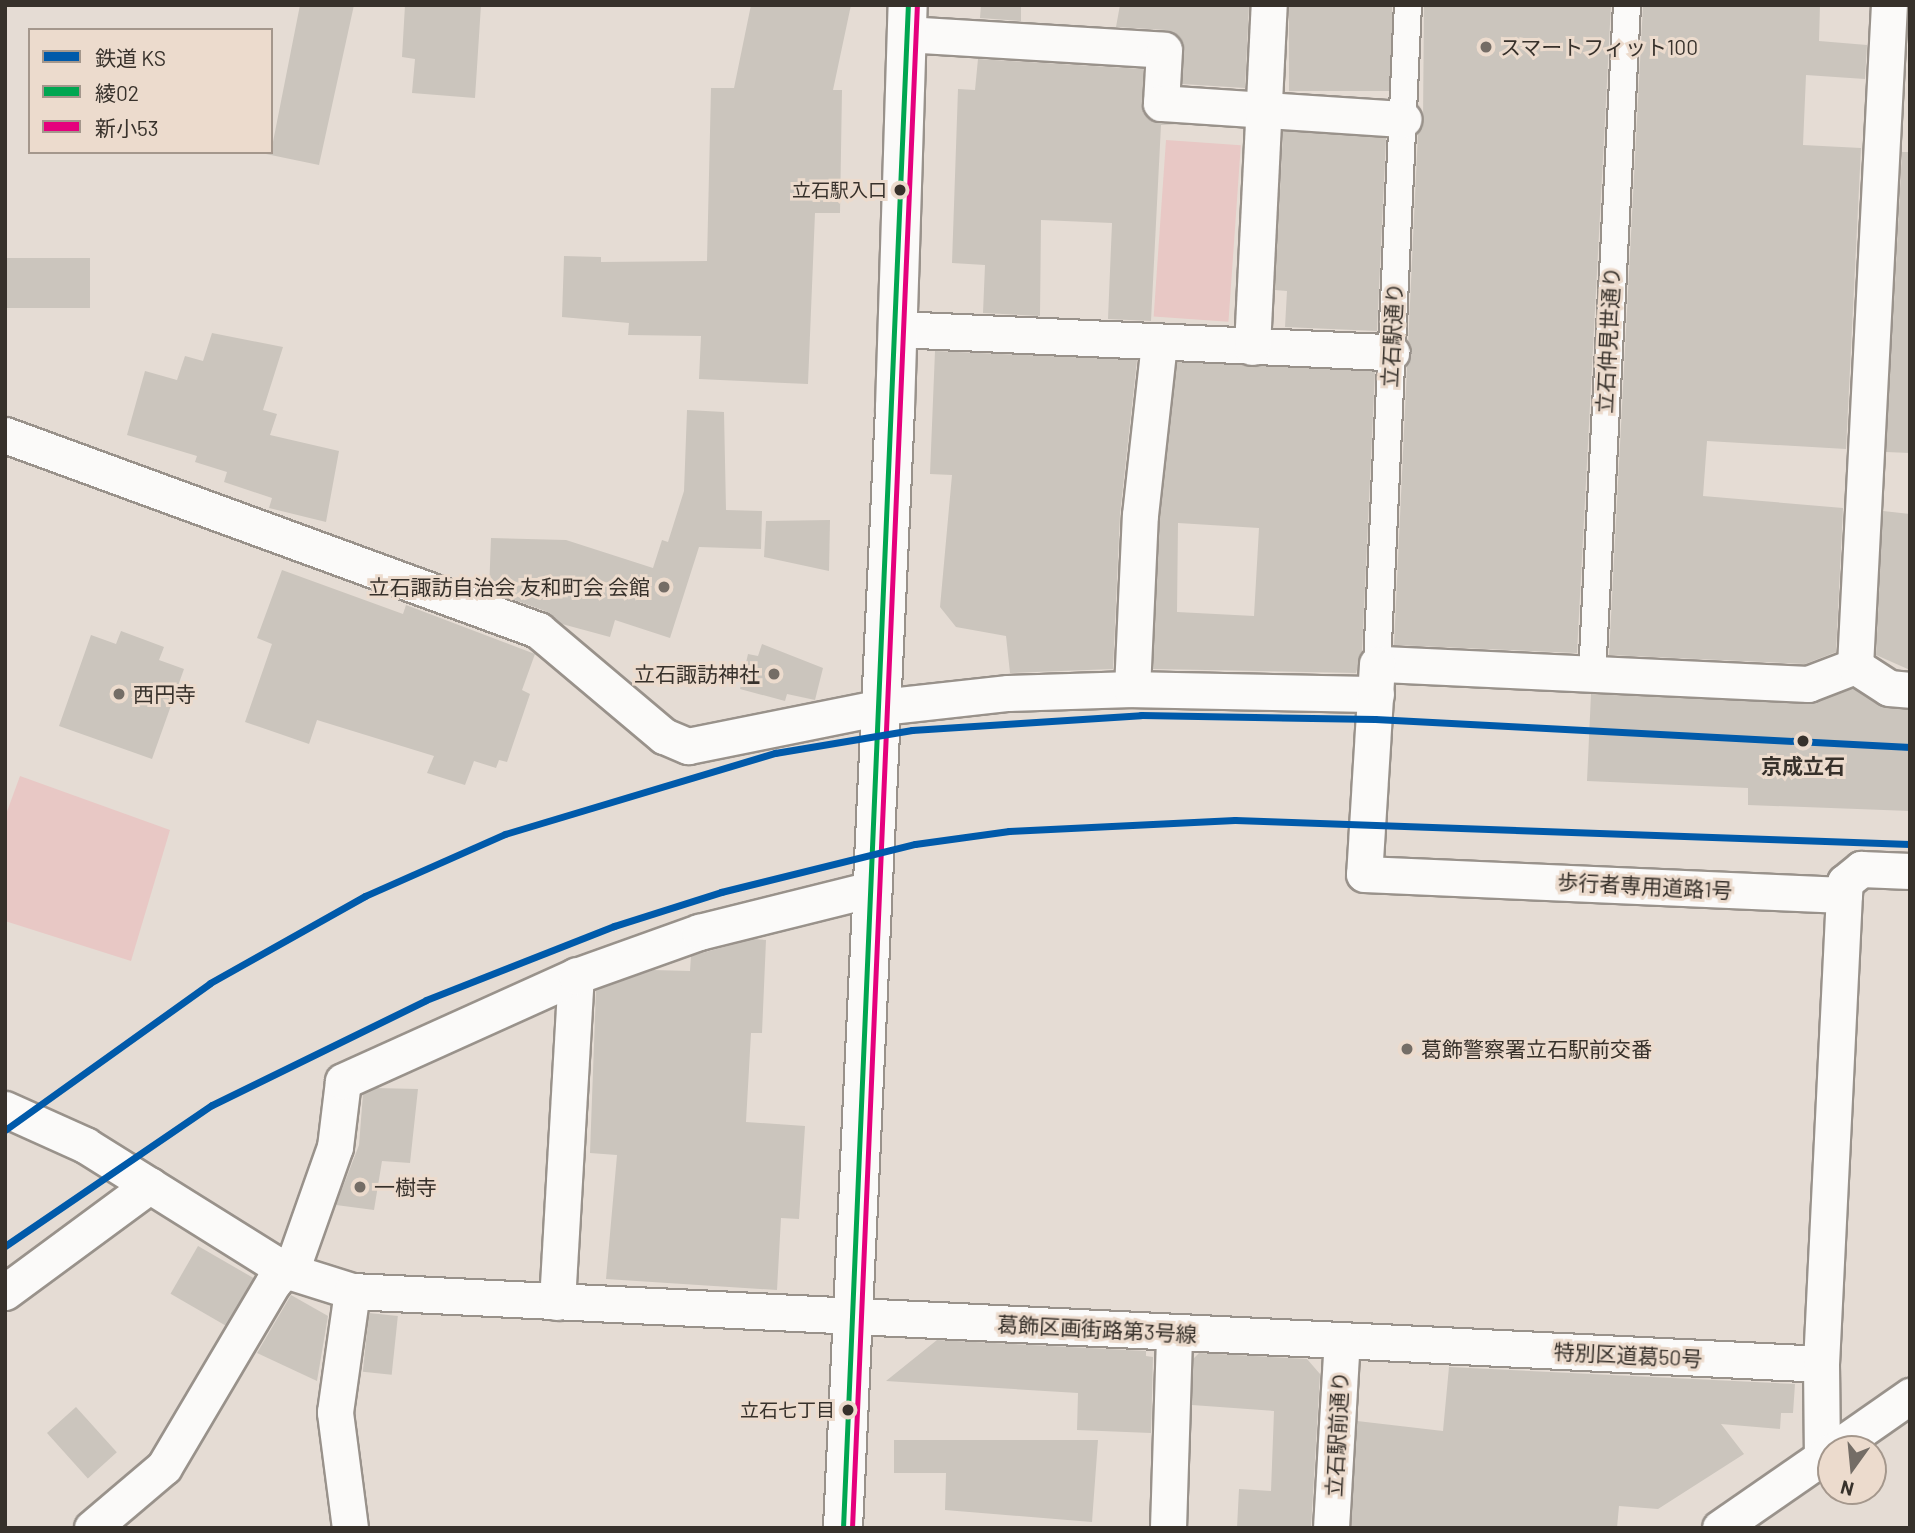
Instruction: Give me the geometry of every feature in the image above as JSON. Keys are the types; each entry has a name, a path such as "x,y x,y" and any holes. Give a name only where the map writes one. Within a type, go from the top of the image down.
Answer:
{"street":[{"path":"1252,347 1269,5"},
{"name":"立石駅通り","path":"1376,679 1408,5"},
{"name":"立石仲見世通り","path":"1592,675 1627,5"},
{"path":"1856,666 1889,5"},
{"path":"843,1528 881,707 907,20 1164,50 1161,103 1403,119"},
{"path":"897,328 1158,343 1391,352"},
{"path":"1132,689 1140,515 1158,343"},
{"path":"6,438 538,630 664,736 688,746 881,707 1008,693 1376,679 1592,675 1808,684 1856,666"},
{"path":"1856,666 1889,688 1910,690"},
{"name":"歩行者専用道路1号","path":"1376,679 1363,874 1844,895"},
{"path":"1827,1435 1821,1364 1845,882 1861,869 1910,871"},
{"path":"92,1528 164,1467 285,1270 296,1257 335,1147 342,1082 576,976 699,932 872,889"},
{"path":"557,1302 576,976"},
{"name":"葛飾区画街路第3号線","path":"5,1110 85,1145 285,1270 352,1291 1342,1340"},
{"path":"5,1292 150,1185"},
{"path":"350,1528 335,1412 352,1291"},
{"path":"1168,1528 1174,1333"},
{"name":"特別区道葛50号","path":"1342,1340 1821,1364"},
{"name":"立石駅前通り","path":"1331,1528 1342,1340"},
{"path":"1854,1435 1910,1396"},
{"path":"1720,1528 1817,1460"}],"shaded area":[{"path":"1166,140 1241,145 1228,322 1154,317"},
{"path":"20,776 170,830 131,961 5,921 5,817"}],"building":[{"path":"300,5 354,5 319,165 266,154 273,154 273,142"},
{"path":"405,5 481,5 475,98 412,93 415,59 402,57"},
{"path":"751,5 851,5 833,90 842,90 840,213 815,213 808,384 699,379 701,336 628,335 629,323 562,317 564,256 601,257 601,262 707,261 711,88 734,88"},
{"path":"981,5 1021,5 1021,21 980,18"},
{"path":"1120,5 1249,5 1245,88 1182,84 1182,40 1166,30 1116,27"},
{"path":"1289,5 1392,5 1392,91 1289,91"},
{"path":"1424,5 1611,5 1577,653 1394,645 1418,132 1423,120"},
{"path":"1643,5 1820,5 1819,41 1867,45 1865,79 1806,75 1803,145 1861,148 1846,449 1707,441 1703,496 1843,508 1836,652 1805,664 1609,655"},
{"path":"978,59 1143,69 1143,113 1159,123 1180,124 1161,125 1151,321 1108,319 1112,223 1041,220 1040,316 983,313 985,265 952,263 958,89 975,90"},
{"path":"1283,131 1386,138 1377,331 1285,327 1287,291 1275,290"},
{"path":"1902,152 1910,152 1910,453 1886,452"},
{"path":"5,258 90,258 90,308 5,308"},
{"path":"212,333 283,347 263,410 277,414 270,435 339,451 326,522 269,508 272,498 224,482 227,472 195,462 197,456 127,435 145,371 177,380 185,356 203,361"},
{"path":"935,351 1137,360 1120,514 1113,669 1010,673 1006,636 956,627 940,607 952,475 930,474"},
{"path":"1177,362 1375,371 1362,651 1356,673 1153,669 1160,517","holes":["1178,523 1259,528 1254,616 1177,612"]},
{"path":"687,410 724,412 726,510 762,511 761,549 699,547 670,638 615,620 610,637 562,624 545,611 489,591 491,538 566,540 653,568 662,540 668,542 684,491"},
{"path":"1883,511 1910,514 1910,670 1876,655"},
{"path":"830,520 829,571 764,557 766,521"},
{"path":"282,570 403,614 406,605 535,654 522,690 530,694 507,762 499,760 496,768 474,761 465,785 427,773 434,756 317,720 309,744 245,722 272,644 257,638"},
{"path":"121,631 164,647 159,660 184,669 152,759 59,726 91,635 116,644"},
{"path":"762,644 823,668 815,700 787,694 785,701 740,689 748,654 758,656"},
{"path":"1853,688 1879,705 1910,710 1910,811 1748,805 1748,788 1587,781 1591,694 1807,704"},
{"path":"753,939 766,940 762,1033 751,1033 746,1122 805,1126 799,1219 781,1218 777,1290 606,1279 617,1155 590,1153 596,990 653,970 690,971 691,956"},
{"path":"375,1088 418,1089 410,1163 382,1161 374,1210 336,1205 359,1145 363,1094"},
{"path":"198,1246 253,1278 226,1326 170,1294"},
{"path":"291,1295 328,1316 317,1381 257,1353"},
{"path":"369,1313 398,1316 392,1375 363,1372"},
{"path":"937,1340 1146,1351 1146,1356 1153,1357 1151,1433 1077,1430 1078,1393 886,1381"},
{"path":"1199,1353 1307,1359 1320,1374 1311,1528 1237,1528 1239,1489 1271,1491 1274,1411 1192,1405 1193,1359"},
{"path":"1449,1367 1795,1384 1793,1413 1781,1413 1780,1429 1721,1424 1744,1454 1658,1509 1619,1506 1617,1528 1351,1528 1357,1421 1443,1431"},
{"path":"76,1407 117,1452 88,1478 47,1433"},
{"path":"894,1440 1098,1440 1092,1522 945,1510 946,1473 894,1473"}],"rail line":[{"name":"KS","path":"5,1130 210,983 365,896 505,834 775,753 912,730 1141,715 1375,719 1910,747"},
{"name":"KS","path":"5,1246 212,1105 426,1000 614,926 721,892 915,844 1009,831 1235,820 1910,844"}],"transit line":[{"name":"綾02","path":"843,1528 908,5"},
{"name":"新小53","path":"852,1528 917,5"}],"place":[{"name":"スマートフィット100","path":"1486,47"},
{"name":"立石駅入口","path":"900,190"},
{"name":"立石諏訪自治会 友和町会 会館","path":"664,587"},
{"name":"立石諏訪神社","path":"774,674"},
{"name":"西円寺","path":"119,694"},
{"name":"京成立石","path":"1803,741"},
{"name":"葛飾警察署立石駅前交番","path":"1407,1049"},
{"name":"一樹寺","path":"360,1187"},
{"name":"立石七丁目","path":"848,1410"}]}
